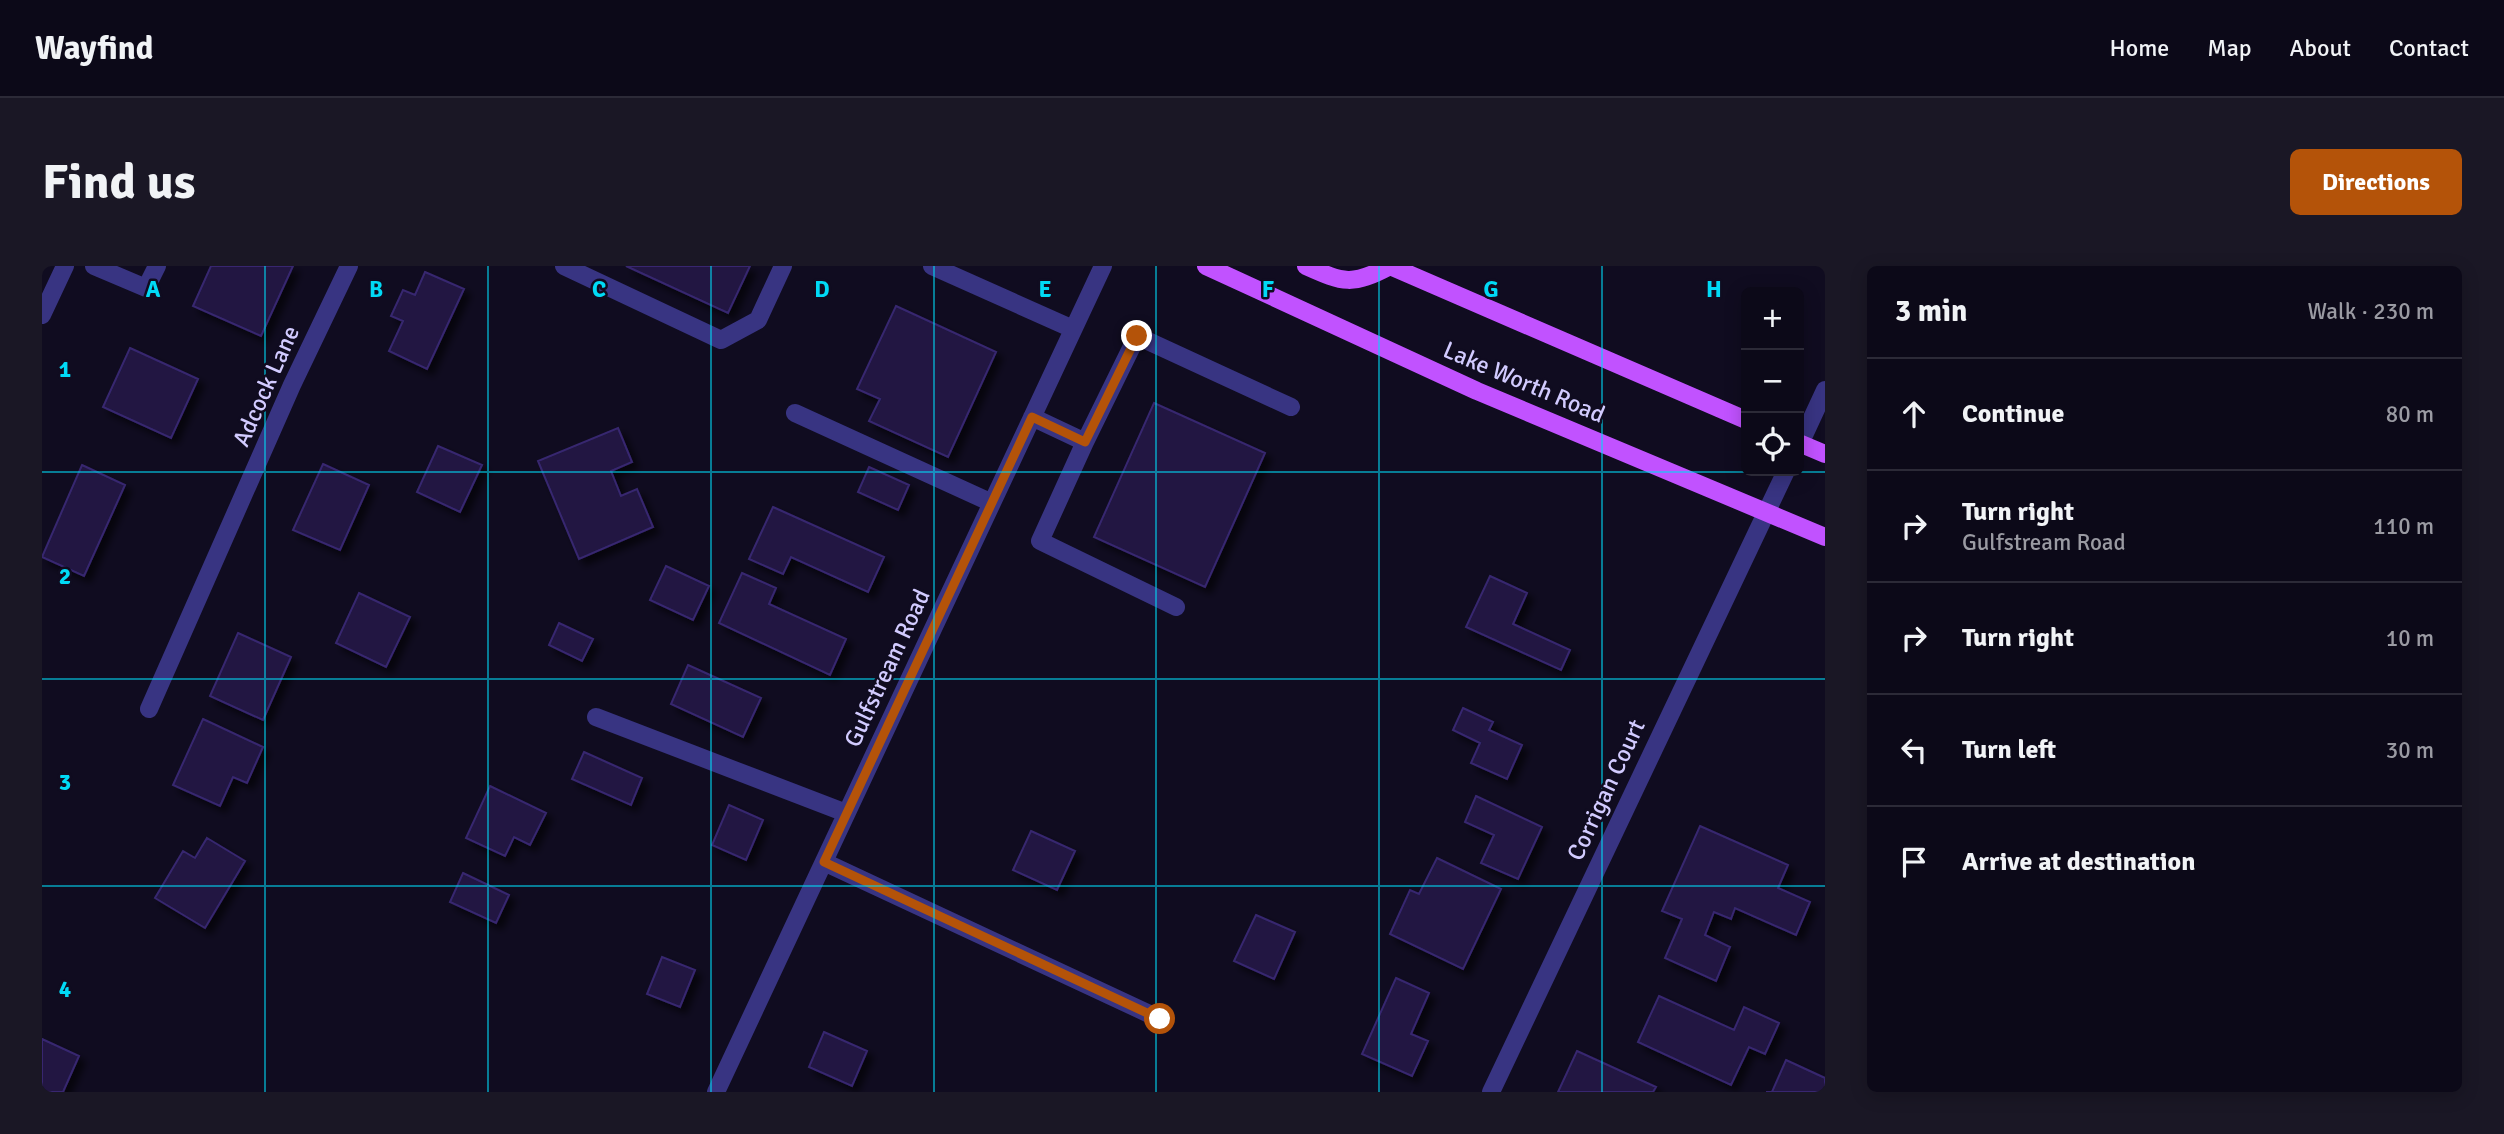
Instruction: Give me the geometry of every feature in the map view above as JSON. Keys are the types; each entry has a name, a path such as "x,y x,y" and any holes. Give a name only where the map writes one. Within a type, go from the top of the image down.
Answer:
{"main road":[{"name":"Lake Worth Road","path":"1206,266 1477,391 1825,537"},
{"path":"1306,266 1341,282 1370,277 1390,266 1741,418"},
{"path":"1804,446 1825,454"}],"street":[{"path":"42,315 65,266"},
{"path":"94,266 146,288 157,266"},
{"name":"Adcock Lane","path":"149,709 292,385 349,266"},
{"path":"564,266 721,340 758,320 783,266"},
{"path":"932,266 1073,329"},
{"name":"Gulfstream Road","path":"716,1092 1103,266"},
{"path":"1176,607 1040,541 1137,336 1291,407"},
{"path":"1804,434 1825,390"},
{"path":"796,413 992,503"},
{"path":"1032,417 1085,442"},
{"name":"Corrigan Court","path":"1491,1092 1783,476"},
{"path":"596,717 846,813"},
{"path":"824,862 1160,1019"}],"building":[{"path":"211,266 293,266 261,336 193,306"},
{"path":"626,266 750,266 728,313"},
{"path":"425,272 464,289 427,369 389,351 403,321 391,316 403,290 415,295"},
{"path":"896,306 996,352 948,457 869,421 880,399 857,389"},
{"path":"130,348 198,379 171,438 103,407"},
{"path":"1154,403 1265,453 1205,587 1094,537"},
{"path":"618,428 632,462 611,471 621,496 637,489 653,527 579,559 538,461"},
{"path":"438,446 482,465 460,512 417,492"},
{"path":"323,464 369,485 340,550 293,530"},
{"path":"82,465 125,485 84,576 42,557"},
{"path":"869,467 909,485 898,510 858,492"},
{"path":"773,507 884,557 868,592 791,557 783,574 749,559"},
{"path":"666,566 709,586 693,620 650,600"},
{"path":"742,573 776,588 769,604 846,639 830,675 719,623"},
{"path":"1490,576 1527,593 1513,624 1570,650 1561,670 1466,627"},
{"path":"359,593 410,617 386,667 336,643"},
{"path":"559,623 593,639 582,661 549,645"},
{"path":"238,633 291,657 263,720 210,696"},
{"path":"688,665 761,698 743,737 671,704"},
{"path":"1463,708 1493,722 1489,730 1522,745 1507,779 1471,763 1480,743 1453,730"},
{"path":"203,719 263,747 247,783 233,777 220,806 173,785"},
{"path":"584,752 642,778 631,805 572,779"},
{"path":"490,786 546,813 530,845 514,837 505,856 466,838"},
{"path":"1476,796 1542,827 1518,879 1481,863 1494,835 1465,822"},
{"path":"729,805 763,820 746,860 712,845"},
{"path":"1700,826 1788,865 1778,888 1810,902 1796,935 1735,908 1731,919 1714,912 1705,935 1730,947 1716,981 1665,958 1682,919 1662,911"},
{"path":"1031,831 1075,851 1057,890 1013,870"},
{"path":"207,838 245,861 205,928 155,898 183,851 195,858"},
{"path":"1437,858 1501,889 1463,969 1390,934 1410,890 1419,894"},
{"path":"463,873 509,895 496,923 450,902"},
{"path":"1256,915 1295,932 1274,979 1234,961"},
{"path":"662,957 695,970 680,1007 647,994"},
{"path":"1396,978 1429,993 1411,1034 1428,1041 1412,1076 1362,1054"},
{"path":"1659,996 1734,1030 1744,1007 1779,1023 1765,1054 1749,1047 1731,1085 1638,1042"},
{"path":"824,1032 867,1051 852,1086 809,1067"},
{"path":"42,1039 79,1056 63,1092 42,1092"},
{"path":"1577,1051 1656,1087 1653,1092 1558,1092"},
{"path":"1786,1060 1825,1078 1825,1092 1772,1092"}],"route":[{"path":"1137,336 1085,442 1032,417 824,862 1160,1019"}]}
